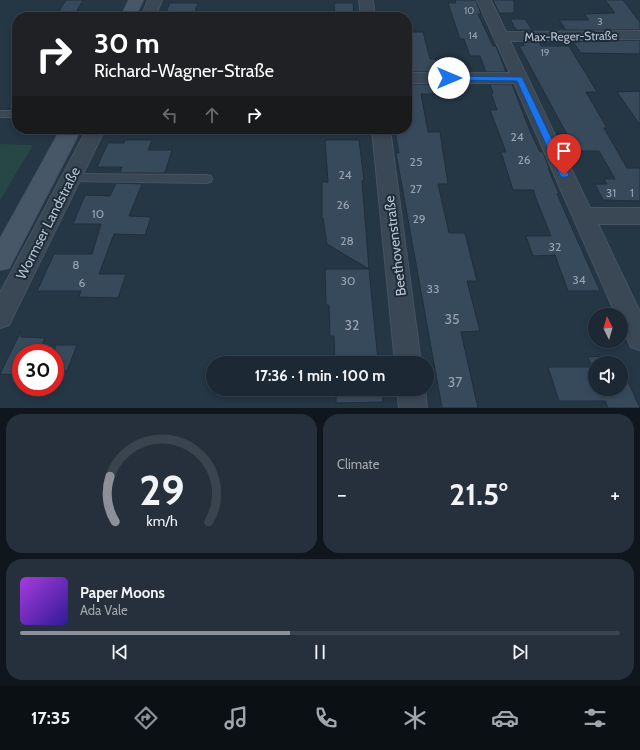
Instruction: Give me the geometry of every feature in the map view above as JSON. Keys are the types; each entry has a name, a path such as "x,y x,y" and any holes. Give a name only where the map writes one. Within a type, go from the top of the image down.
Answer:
{"main road":[{"path":"130,12 136,0"},
{"name":"Wormser Landstraße","path":"0,261 9,234 68,134"}],"street":[{"path":"150,12 155,0"},
{"path":"366,0 367,12"},
{"path":"484,0 640,339"},
{"name":"Max-Reger-Straße","path":"501,37 640,35"},
{"path":"412,78 520,78"},
{"name":"Wormser Landstraße","path":"0,317 94,134"},
{"name":"Beethovenstraße","path":"382,134 407,356"},
{"path":"583,216 640,216"},
{"path":"412,396 413,408"}],"lane":[{"path":"0,114 12,114"},
{"path":"72,178 207,179"}],"green space":[{"path":"0,144 33,145 0,200"}],"building":[{"path":"66,0 83,0 76,12 58,12"},
{"path":"455,0 476,0 481,14 478,14 493,46 496,46 506,72 486,72 480,56 470,56 464,39 460,39 448,3 456,3"},
{"path":"493,0 514,0 514,13 499,13"},
{"path":"605,0 623,0 640,22 640,30 566,30 559,20 589,20 584,14 615,13"},
{"path":"170,3 198,3 195,12 166,12"},
{"path":"334,3 353,3 354,12 335,12"},
{"path":"510,19 525,19 532,30 516,30"},
{"path":"412,32 423,32 430,59 436,59 438,72 412,72"},
{"path":"640,40 640,54 581,53 573,42"},
{"path":"523,42 539,42 541,46 569,46 597,92 586,92 607,128 604,128 627,168 640,168 640,201 603,200 595,184 607,184 604,179 615,179 599,151 576,151 519,46 524,46"},
{"path":"412,84 442,84 444,94 421,94 428,132 440,132 448,184 438,184 449,233 465,233 477,281 467,281 480,331 461,332 478,408 442,408 434,356 433,356 396,153 399,153 396,134 412,134"},
{"path":"490,84 512,84 530,131 540,152 543,152 559,194 557,194 600,291 568,291 555,255 533,256 526,236 551,236 534,190 513,190 501,152 506,152 490,110 497,110 491,93 493,93"},
{"path":"640,91 640,125 617,92"},
{"path":"125,140 152,140 148,150 172,150 165,173 120,173 122,167 97,167 108,143 124,143"},
{"path":"325,140 359,140 364,181 362,181 369,269 327,244 322,218 322,182 328,182"},
{"path":"116,183 142,184 129,216 151,217 145,235 114,234 99,274 126,274 118,298 79,297 81,291 37,291 54,254 92,254 101,224 73,224 85,195 110,196"},
{"path":"325,269 369,269 378,356 335,356 334,336 330,336 329,305 326,305"},
{"path":"21,331 21,337 45,338 42,344 15,344"},
{"path":"64,345 77,345 67,371 64,371"},
{"path":"12,349 12,375 0,374"},
{"path":"548,367 588,367 588,396 628,396 628,381 640,408 608,408 605,401 559,401"},
{"path":"336,396 383,396 383,402 336,403"}],"route":[{"path":"449,78 520,78 564,175"}]}
